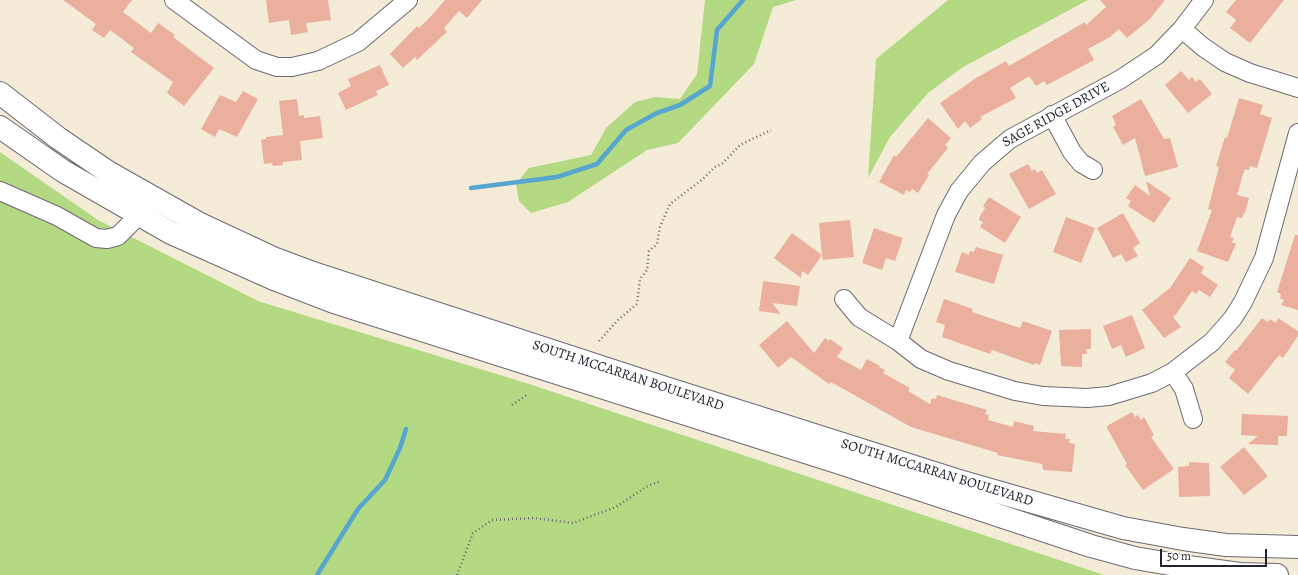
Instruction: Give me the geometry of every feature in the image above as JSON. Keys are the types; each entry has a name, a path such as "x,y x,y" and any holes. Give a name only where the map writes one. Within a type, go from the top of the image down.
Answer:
{"main road":[{"name":"SOUTH MCCARRAN BOULEVARD","path":"0,94 58,138 108,172 158,202 200,224 274,258 313,273 663,387 956,480 1042,505 1155,535 1226,545 1298,547"},
{"name":"SOUTH MCCARRAN BOULEVARD","path":"0,127 63,171 171,233 274,279 334,302 840,463 1091,546 1135,558 1188,567 1240,574 1277,575"},
{"path":"1268,547 1298,534"}],"street":[{"path":"174,0 256,60 277,67 292,67 318,61 358,42 408,0"},
{"name":"SAGE RIDGE DRIVE","path":"898,341 946,215 959,191 973,173 994,151 1010,139 1138,68 1157,55 1182,28 1204,0"},
{"path":"1182,28 1203,47 1225,62 1250,73 1298,88"},
{"path":"1052,115 1072,152 1081,163 1093,170"},
{"path":"844,299 859,317 922,358 944,369 1015,391 1043,396 1076,398 1109,396 1152,383 1173,372 1212,342 1233,318 1253,284 1264,258 1298,133"},
{"path":"0,191 57,216 96,238 108,239 118,236 139,215"},
{"path":"1173,372 1187,398 1193,420"}],"path":[{"path":"600,341 620,319 637,304 640,279 647,270 649,252 656,246 660,227 670,204 703,179 715,166 723,163 740,145 772,130"},
{"path":"512,405 528,394"},
{"path":"457,575 473,533 492,520 534,518 573,523 616,507 646,487 660,481"}],"green space":[{"path":"705,0 796,0 773,7 754,64 678,143 647,150 568,202 531,213 519,201 516,184 529,168 591,155 606,128 635,102 655,97 680,99 697,74"},
{"path":"948,0 1088,0 963,67 928,93 890,137 868,178 876,59"},
{"path":"0,152 98,220 258,301 526,383 1104,575 0,575"}],"building":[{"path":"63,0 132,0 123,12 151,33 158,23 175,35 173,37 214,68 184,106 167,93 173,82 131,52 134,48 110,30 104,38 92,30 96,24"},
{"path":"266,0 328,0 331,20 306,23 308,32 291,35 289,20 269,23"},
{"path":"445,0 482,0 467,18 459,11 444,28 447,32 417,60 415,57 403,68 390,54 417,26 419,28"},
{"path":"1100,0 1165,0 1150,19 1127,38 1119,29 1110,37 1088,49 1094,60 1047,85 1044,81 1036,86 1029,76 1010,88 1016,98 980,117 982,119 970,128 965,121 958,129 940,103 976,78 1006,61 1009,66 1085,22 1086,25 1106,7"},
{"path":"1236,0 1284,0 1250,43 1230,28 1236,20 1226,12"},
{"path":"380,65 389,85 376,91 378,95 346,110 338,93 351,86 348,79"},
{"path":"1181,71 1189,80 1192,77 1196,82 1200,79 1212,94 1188,113 1165,85"},
{"path":"243,91 258,99 237,137 219,129 215,137 201,129 220,95 236,102"},
{"path":"1239,98 1263,105 1260,114 1272,118 1257,168 1250,166 1249,170 1245,169 1243,174 1237,195 1249,198 1245,213 1242,218 1237,217 1230,237 1234,238 1232,242 1236,244 1228,262 1197,251 1212,210 1208,209 1219,167 1216,166 1225,137 1227,138"},
{"path":"297,99 299,116 304,115 304,118 320,116 323,138 300,141 302,160 283,162 283,165 273,166 272,163 264,164 261,140 266,139 266,137 283,135 279,101"},
{"path":"1141,99 1164,139 1170,138 1178,167 1145,176 1135,138 1123,145 1113,127 1116,125 1112,116"},
{"path":"928,118 951,138 945,145 948,148 927,174 929,175 918,193 912,189 910,192 906,190 904,195 879,182 894,155 896,157"},
{"path":"1028,164 1032,171 1035,169 1037,173 1042,170 1056,194 1029,209 1009,174"},
{"path":"1146,181 1171,198 1154,223 1128,206 1131,201 1126,198 1135,185 1150,196"},
{"path":"989,197 1021,217 1005,243 980,227 983,222 979,220 980,216 985,208 983,206"},
{"path":"1123,213 1140,243 1133,248 1138,256 1126,262 1121,254 1113,258 1097,228"},
{"path":"1066,217 1095,228 1081,263 1053,252"},
{"path":"850,220 854,257 823,260 819,223"},
{"path":"874,228 903,238 895,261 886,258 882,270 862,263"},
{"path":"792,233 822,255 808,275 802,271 801,278 774,258"},
{"path":"1295,235 1298,235 1298,310 1281,305 1284,300 1280,298 1281,294 1277,292"},
{"path":"976,247 1003,255 994,284 955,272 962,252 969,255 970,251 974,252"},
{"path":"1190,258 1204,267 1201,273 1218,285 1210,297 1199,290 1196,294 1192,291 1173,317 1181,327 1164,338 1142,310 1170,288"},
{"path":"763,281 800,286 797,306 772,303 781,314 759,311"},
{"path":"944,299 973,309 972,312 1020,328 1023,321 1052,331 1040,365 1035,363 1034,365 992,350 990,354 942,337 945,325 936,322"},
{"path":"1132,315 1145,348 1126,357 1121,345 1112,349 1103,326"},
{"path":"1262,318 1268,322 1270,319 1276,323 1278,318 1298,331 1298,336 1283,358 1279,355 1248,394 1229,378 1235,370 1225,362 1235,350 1236,351"},
{"path":"787,321 814,353 825,338 829,341 830,339 843,348 837,357 861,370 867,359 885,370 883,373 910,388 908,391 930,404 932,398 936,399 937,395 987,410 985,414 989,415 988,420 1013,427 1014,421 1034,426 1033,431 1066,434 1065,439 1070,439 1069,443 1075,444 1072,472 1043,470 1042,464 997,455 998,453 911,427 831,382 829,384 791,357 778,368 759,345"},
{"path":"1091,329 1091,349 1086,349 1087,354 1082,354 1082,367 1061,366 1059,330"},
{"path":"1132,412 1135,417 1138,415 1141,420 1144,417 1154,435 1151,437 1174,469 1143,490 1125,465 1127,464 1107,428 1107,426"},
{"path":"1242,414 1288,416 1287,436 1278,436 1278,445 1248,444 1258,436 1241,435"},
{"path":"1244,447 1267,475 1267,477 1244,495 1220,467"},
{"path":"1189,462 1209,463 1210,496 1179,497 1178,467 1189,466"}],"waterway":[{"path":"471,188 557,177 597,164 626,130 657,113 680,105 710,86 717,30 743,0"},
{"path":"317,575 358,509 385,480 400,448 406,429"}]}
